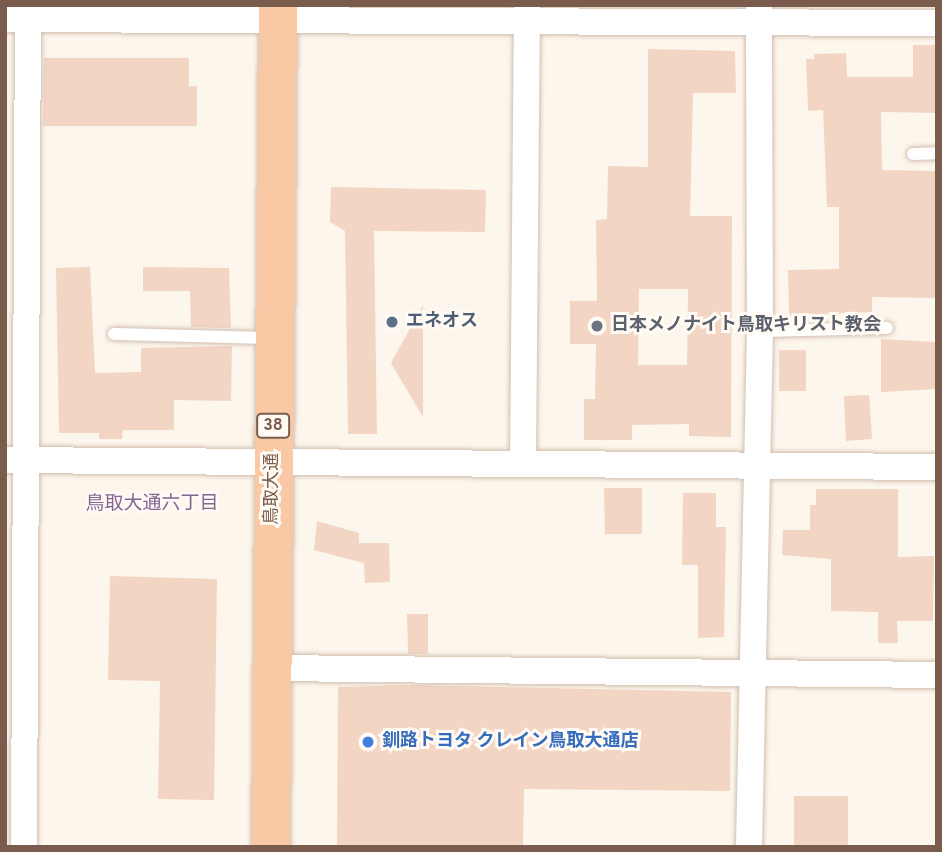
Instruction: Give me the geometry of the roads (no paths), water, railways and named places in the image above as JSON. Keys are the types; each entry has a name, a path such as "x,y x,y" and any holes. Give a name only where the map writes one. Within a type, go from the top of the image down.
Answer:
{"highway":[{"name":"鳥取大通","path":"271,847 278,13"}],"street":[{"path":"523,461 526,13"},
{"path":"24,847 17,460 20,14 759,14 937,23"},
{"path":"750,847 750,672 760,331 759,14"},
{"path":"17,460 523,461 937,467"},
{"path":"271,668 937,675"}],"lane":[{"path":"913,154 937,153"},
{"path":"760,331 887,328"},
{"path":"114,334 274,338"}],"place":[{"name":"エネオス","path":"392,322"},
{"name":"日本メノナイト鳥取キリスト教会","path":"597,326"},
{"name":"釧路トヨタ クレイン鳥取大通店","path":"368,742"}],"district":[{"name":"鳥取大通六丁目","path":"152,505"}]}
